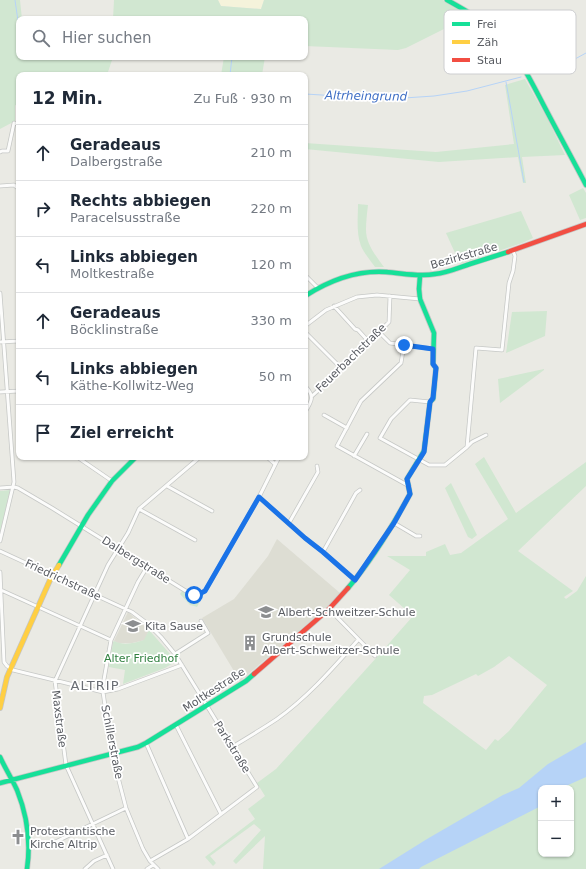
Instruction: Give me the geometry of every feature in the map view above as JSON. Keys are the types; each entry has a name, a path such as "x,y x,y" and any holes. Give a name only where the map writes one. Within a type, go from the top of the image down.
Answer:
{"street":[{"path":"447,0 463,10"},
{"path":"526,74 586,185"},
{"path":"0,152 8,151 14,123 16,123"},
{"path":"0,186 16,187"},
{"name":"Bezirkstraße","path":"308,294 340,278 370,272 420,276 431,276 444,273 513,251 586,224"},
{"name":"Bezirkstraße","path":"467,447 476,348 502,350 508,283 513,271 515,256 513,251"},
{"path":"308,324 326,310 357,297 377,295 420,299 420,276"},
{"path":"308,278 318,288"},
{"path":"0,293 2,342 14,482 0,541"},
{"name":"Feuerbachstraße","path":"312,396 342,369 388,322 390,296"},
{"name":"Moltkestraße","path":"0,782 112,754 146,743 246,681 339,599 355,580 394,523 410,494 407,479 424,452 430,402 433,398 436,368 433,364 434,333 420,299"},
{"path":"334,306 369,342"},
{"path":"379,332 390,343 433,349"},
{"path":"308,335 342,369"},
{"path":"2,342 16,341"},
{"path":"404,345 401,363 361,401 337,446 409,486"},
{"path":"308,389 312,396 308,406"},
{"path":"0,392 16,391"},
{"path":"430,402 410,400 391,419 380,438 429,464 445,465 472,442 486,435"},
{"path":"324,414 347,428"},
{"path":"354,456 367,434"},
{"path":"81,460 112,481"},
{"path":"0,708 5,685 11,669 50,580 81,526 112,481 133,460"},
{"path":"195,540 139,509 197,460"},
{"path":"270,460 275,464"},
{"name":"Dalbergstraße","path":"14,487 25,492 194,595 205,591 259,497 277,460"},
{"path":"289,523 318,472 317,466"},
{"path":"167,486 212,511"},
{"path":"0,488 14,487"},
{"path":"323,552 356,493 360,490"},
{"path":"259,497 355,580"},
{"name":"Maxstraße","path":"113,869 66,765 55,681 108,565 128,533 139,509"},
{"path":"394,523 416,536 420,536"},
{"name":"Friedrichstraße","path":"0,550 126,609"},
{"name":"Schillerstraße","path":"146,567 111,640 103,692 112,754 126,808 143,848 150,861 158,869"},
{"path":"0,572 2,652 4,662 11,669 103,692 118,690 182,665"},
{"path":"1,590 111,640"},
{"name":"Parkstraße","path":"126,609 148,624 175,654 257,787 188,838 150,861"},
{"path":"329,609 375,656"},
{"path":"175,654 208,633 201,621"},
{"path":"232,747 277,719 324,677 358,640"},
{"path":"176,725 221,814"},
{"path":"146,743 188,838"},
{"path":"0,756 19,796 22,806 30,847 27,869"},
{"path":"30,847 49,845 126,808"},
{"path":"85,869 94,861 107,855"},
{"path":"147,869 153,865"}],"shaded area":[{"path":"218,0 264,0 261,9 221,6"},
{"name":"Albert-Schweitzer-Schule","path":"277,539 340,593 327,607 240,681 202,618 234,599 268,556"},
{"name":"Kita Sause","path":"128,612 149,630 145,640 132,643 118,643 114,641"}],"green space":[{"path":"0,0 20,0 22,16 16,16 16,60 112,60 108,72 16,72 15,121 0,129"},
{"path":"114,0 218,0 221,6 261,9 264,0 443,0 460,10 444,10 444,29 406,48 398,50 308,46 308,16 113,16"},
{"path":"224,60 264,60 262,72 222,72"},
{"path":"525,79 548,120 565,155 522,157 526,183 523,183 518,157 439,162 308,149 308,143 436,152 514,144 505,85"},
{"path":"583,188 586,193 586,218 580,220 569,195"},
{"path":"358,204 368,205 366,235 372,250 384,267 375,267 361,246 358,230"},
{"path":"521,211 533,238 460,264 446,233"},
{"path":"547,311 545,336 506,353 512,312"},
{"path":"544,370 500,403 498,379"},
{"path":"484,457 516,513 586,462 586,486 518,551 573,591 564,597 566,599 577,591 586,576 586,869 263,869 265,836 236,864 233,861 261,830 254,824 210,856 216,863 213,866 205,857 255,819 248,809 265,796 257,783 276,769 413,616 389,595 410,570 387,556 426,556 426,552 445,544 450,555 461,553 508,519 475,464","holes":["509,656 547,685 509,731 498,741 495,739 486,750 423,703 424,696 432,695 476,674 478,676"]},
{"path":"451,483 477,535 472,539 468,537 445,488"},
{"path":"10,490 0,532 0,491"},
{"path":"182,591 193,596 204,594 197,607 190,605 180,594"},
{"name":"Alter Friedhof","path":"149,630 175,662 165,668 123,684 125,670 109,667 113,642 129,644 144,640"}],"water":[{"path":"586,742 586,777 568,785 538,785 538,808 419,869 379,869 503,795 519,788 548,764"}],"waterway":[{"name":"Altrheingrund","path":"15,0 17,16"},
{"name":"Altrheingrund","path":"576,58 586,53"},
{"name":"Altrheingrund","path":"230,72 232,60"},
{"name":"Altrheingrund","path":"308,94 389,99 434,96 467,91 521,77"},
{"path":"506,82 524,182"}],"traffic: fast":[{"path":"447,0 464,10"},
{"path":"527,74 586,185"},
{"path":"308,294 324,285 354,274 386,272 429,275 452,270 508,252"},
{"path":"348,588 389,531 410,494 407,479 424,451 430,402 433,399 436,368 433,364 434,333 420,299 420,276"},
{"path":"59,565 88,515 112,481 133,460"},
{"path":"0,783 138,747 246,681 254,674"},
{"path":"0,757 17,790 26,819 29,849 27,869"}],"traffic: slow":[{"path":"0,708 7,677 50,580 59,565"}],"traffic: jam":[{"path":"508,252 586,224"},
{"path":"254,674 329,609 348,588"}],"place":[{"name":"Albert-Schweitzer-Schule","path":"266,612"},
{"name":"Kita Sause","path":"133,626"},
{"name":"Grundschule Albert-Schweitzer-Schule","path":"250,643"},
{"name":"Protestantische Kirche Altrip","path":"18,837"}],"district":[{"name":"ALTRIP","path":"95,685"}],"route":[{"path":"194,595 205,591 259,497 355,580 394,523 410,494 407,479 424,452 430,402 433,398 435,381 436,368 433,364 433,349 404,345"}]}
